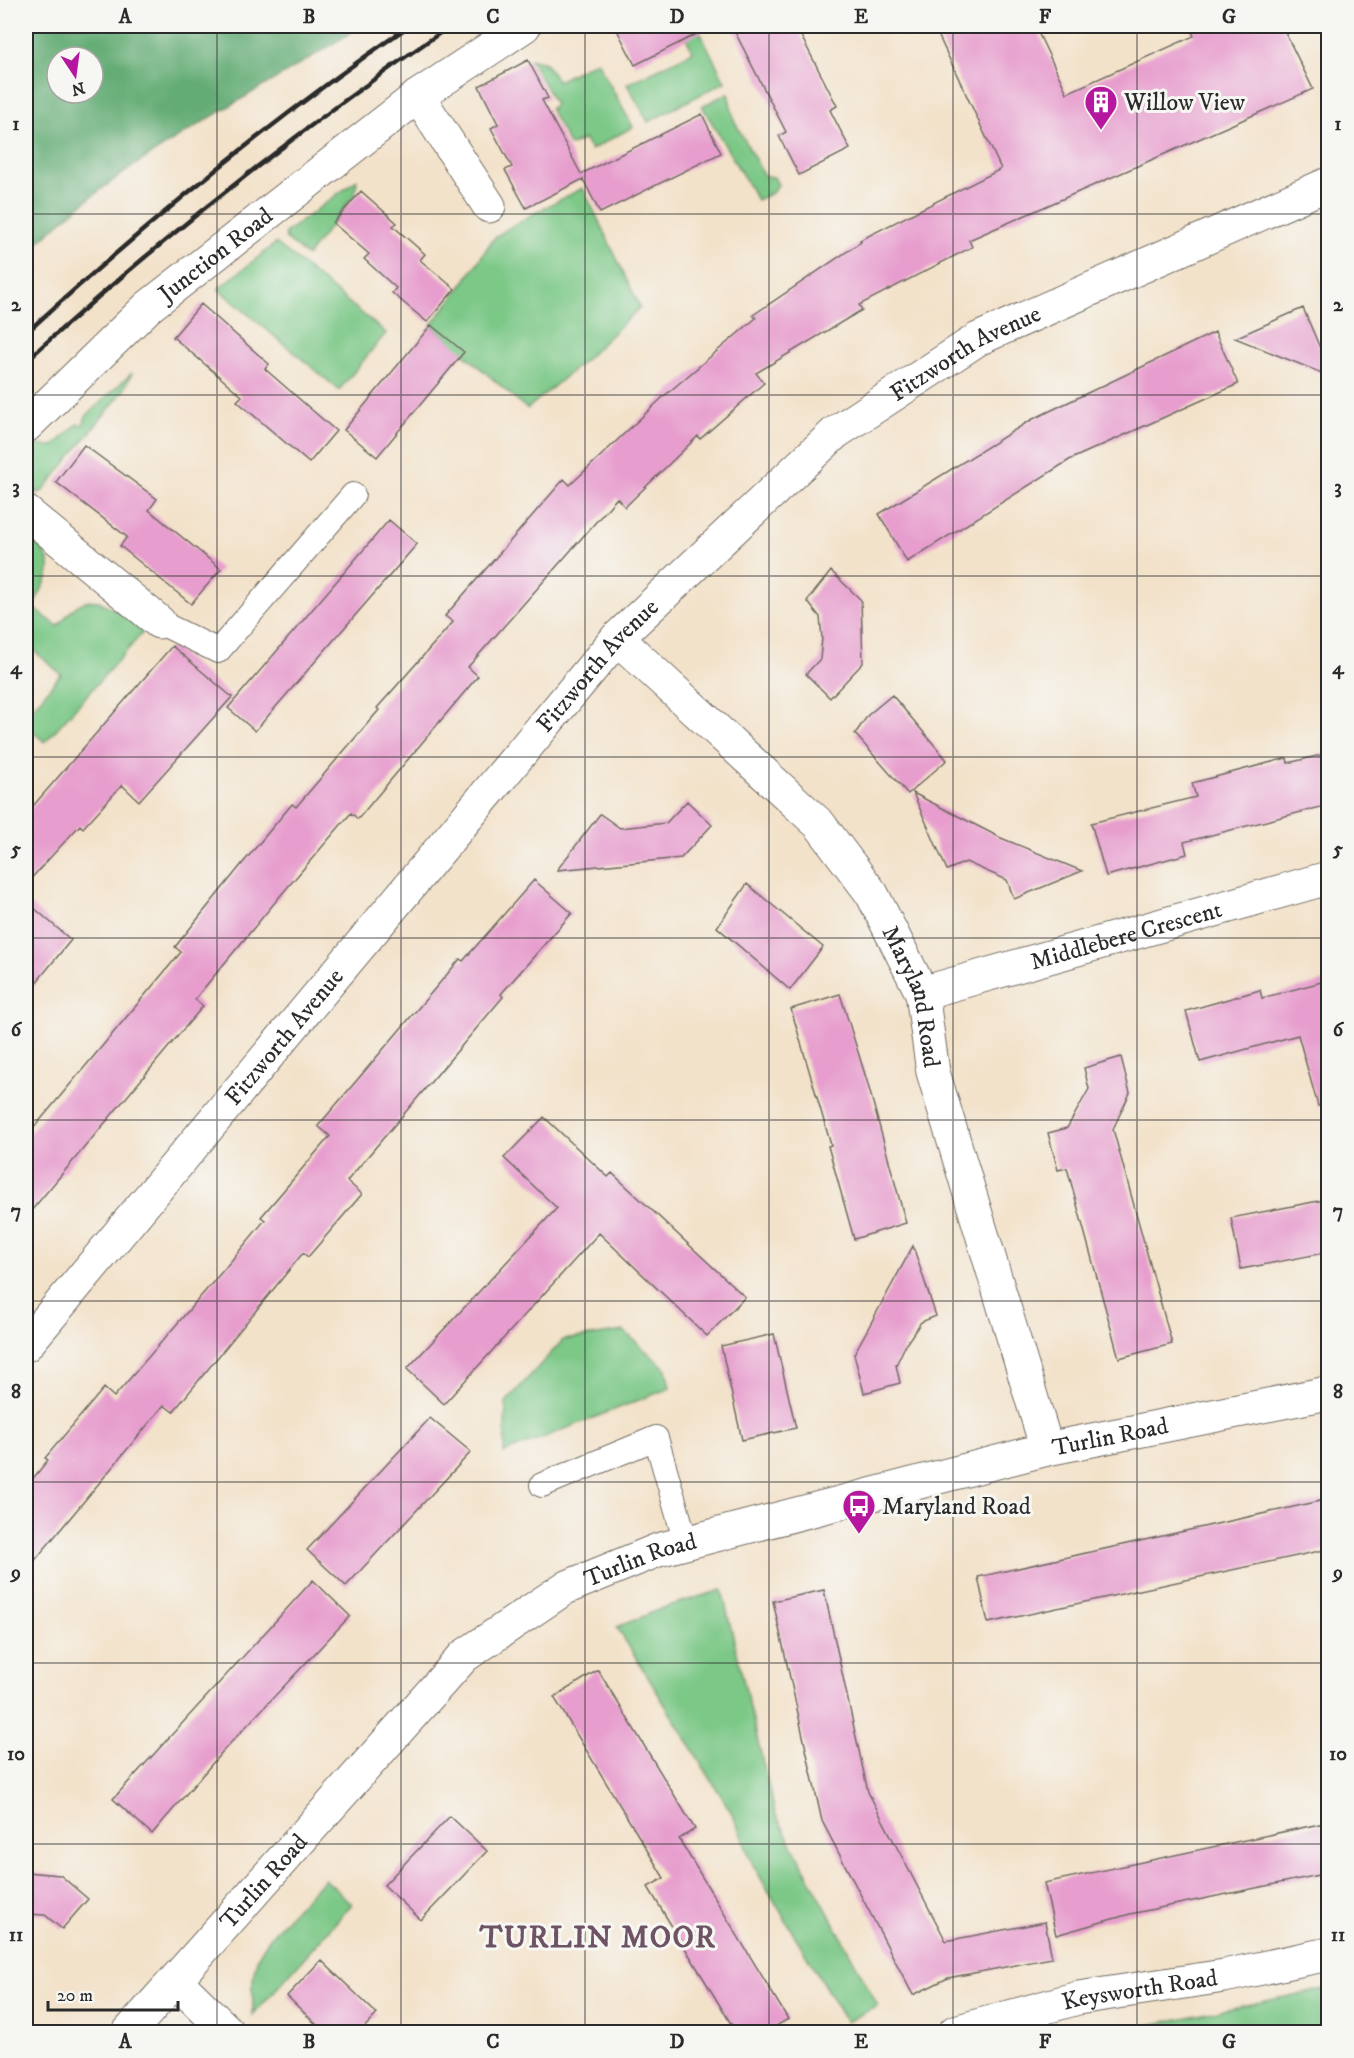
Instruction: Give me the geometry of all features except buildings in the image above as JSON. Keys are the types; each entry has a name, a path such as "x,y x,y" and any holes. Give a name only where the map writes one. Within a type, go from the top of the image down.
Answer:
{"street":[{"name":"Junction Road","path":"26,426 148,307 418,96 524,26"},
{"path":"418,96 489,206"},
{"name":"Fitzworth Avenue","path":"26,1345 617,638 835,433 978,339 1329,184"},
{"path":"26,512 159,622"},
{"name":"Maryland Road","path":"617,638 820,825 872,894 922,993 933,1072 1047,1449"},
{"name":"Middlebere Crescent","path":"922,993 1329,878"},
{"name":"Turlin Road","path":"129,2032 464,1656 565,1588 658,1550 1047,1449 1329,1393"},
{"name":"Keysworth Road","path":"955,2032 1078,1998 1224,1976 1329,1954"},
{"path":"176,1981 228,2032"}],"lane":[{"path":"159,622 218,651 353,495"},
{"path":"542,1485 656,1438 686,1543"}],"green space":[{"path":"26,26 361,26 144,159 63,220 26,255"},
{"path":"680,26 697,26 725,82 648,122 627,84 693,52"},
{"path":"530,59 545,63 558,81 597,61 633,127 591,150 584,139 570,146 550,109 555,104"},
{"path":"728,93 734,120 764,176 774,177 778,185 772,193 757,200 702,106"},
{"path":"357,180 355,194 307,256 286,239 285,233"},
{"path":"583,188 640,307 585,360 527,409 431,325 497,236"},
{"path":"276,243 386,333 339,390 218,289"},
{"path":"132,373 124,390 43,491 38,493 26,480 26,461 31,449 35,445 54,446 77,424 83,425 86,416"},
{"path":"26,533 44,553 49,568 48,576 32,607 58,626 80,604 99,601 147,628 45,742 26,726 26,716 61,674 26,644"},
{"path":"624,1331 666,1369 670,1388 504,1453 506,1402 563,1340"},
{"path":"722,1590 775,1813 878,2006 846,2022 753,1865 733,1815 617,1627 668,1606"},
{"path":"325,1879 352,1904 253,2015 254,1974 261,1951 287,1918"},
{"path":"1328,1988 1328,2032 1116,2032"}],"railway":[{"path":"26,333 212,173 309,97 409,26"},
{"path":"26,361 127,272 232,186 340,104 450,26"}],"place":[{"name":"Willow View","path":"1101,131"},
{"name":"Maryland Road","path":"859,1535"}],"district":[{"name":"TURLIN MOOR","path":"598,1937"}]}
